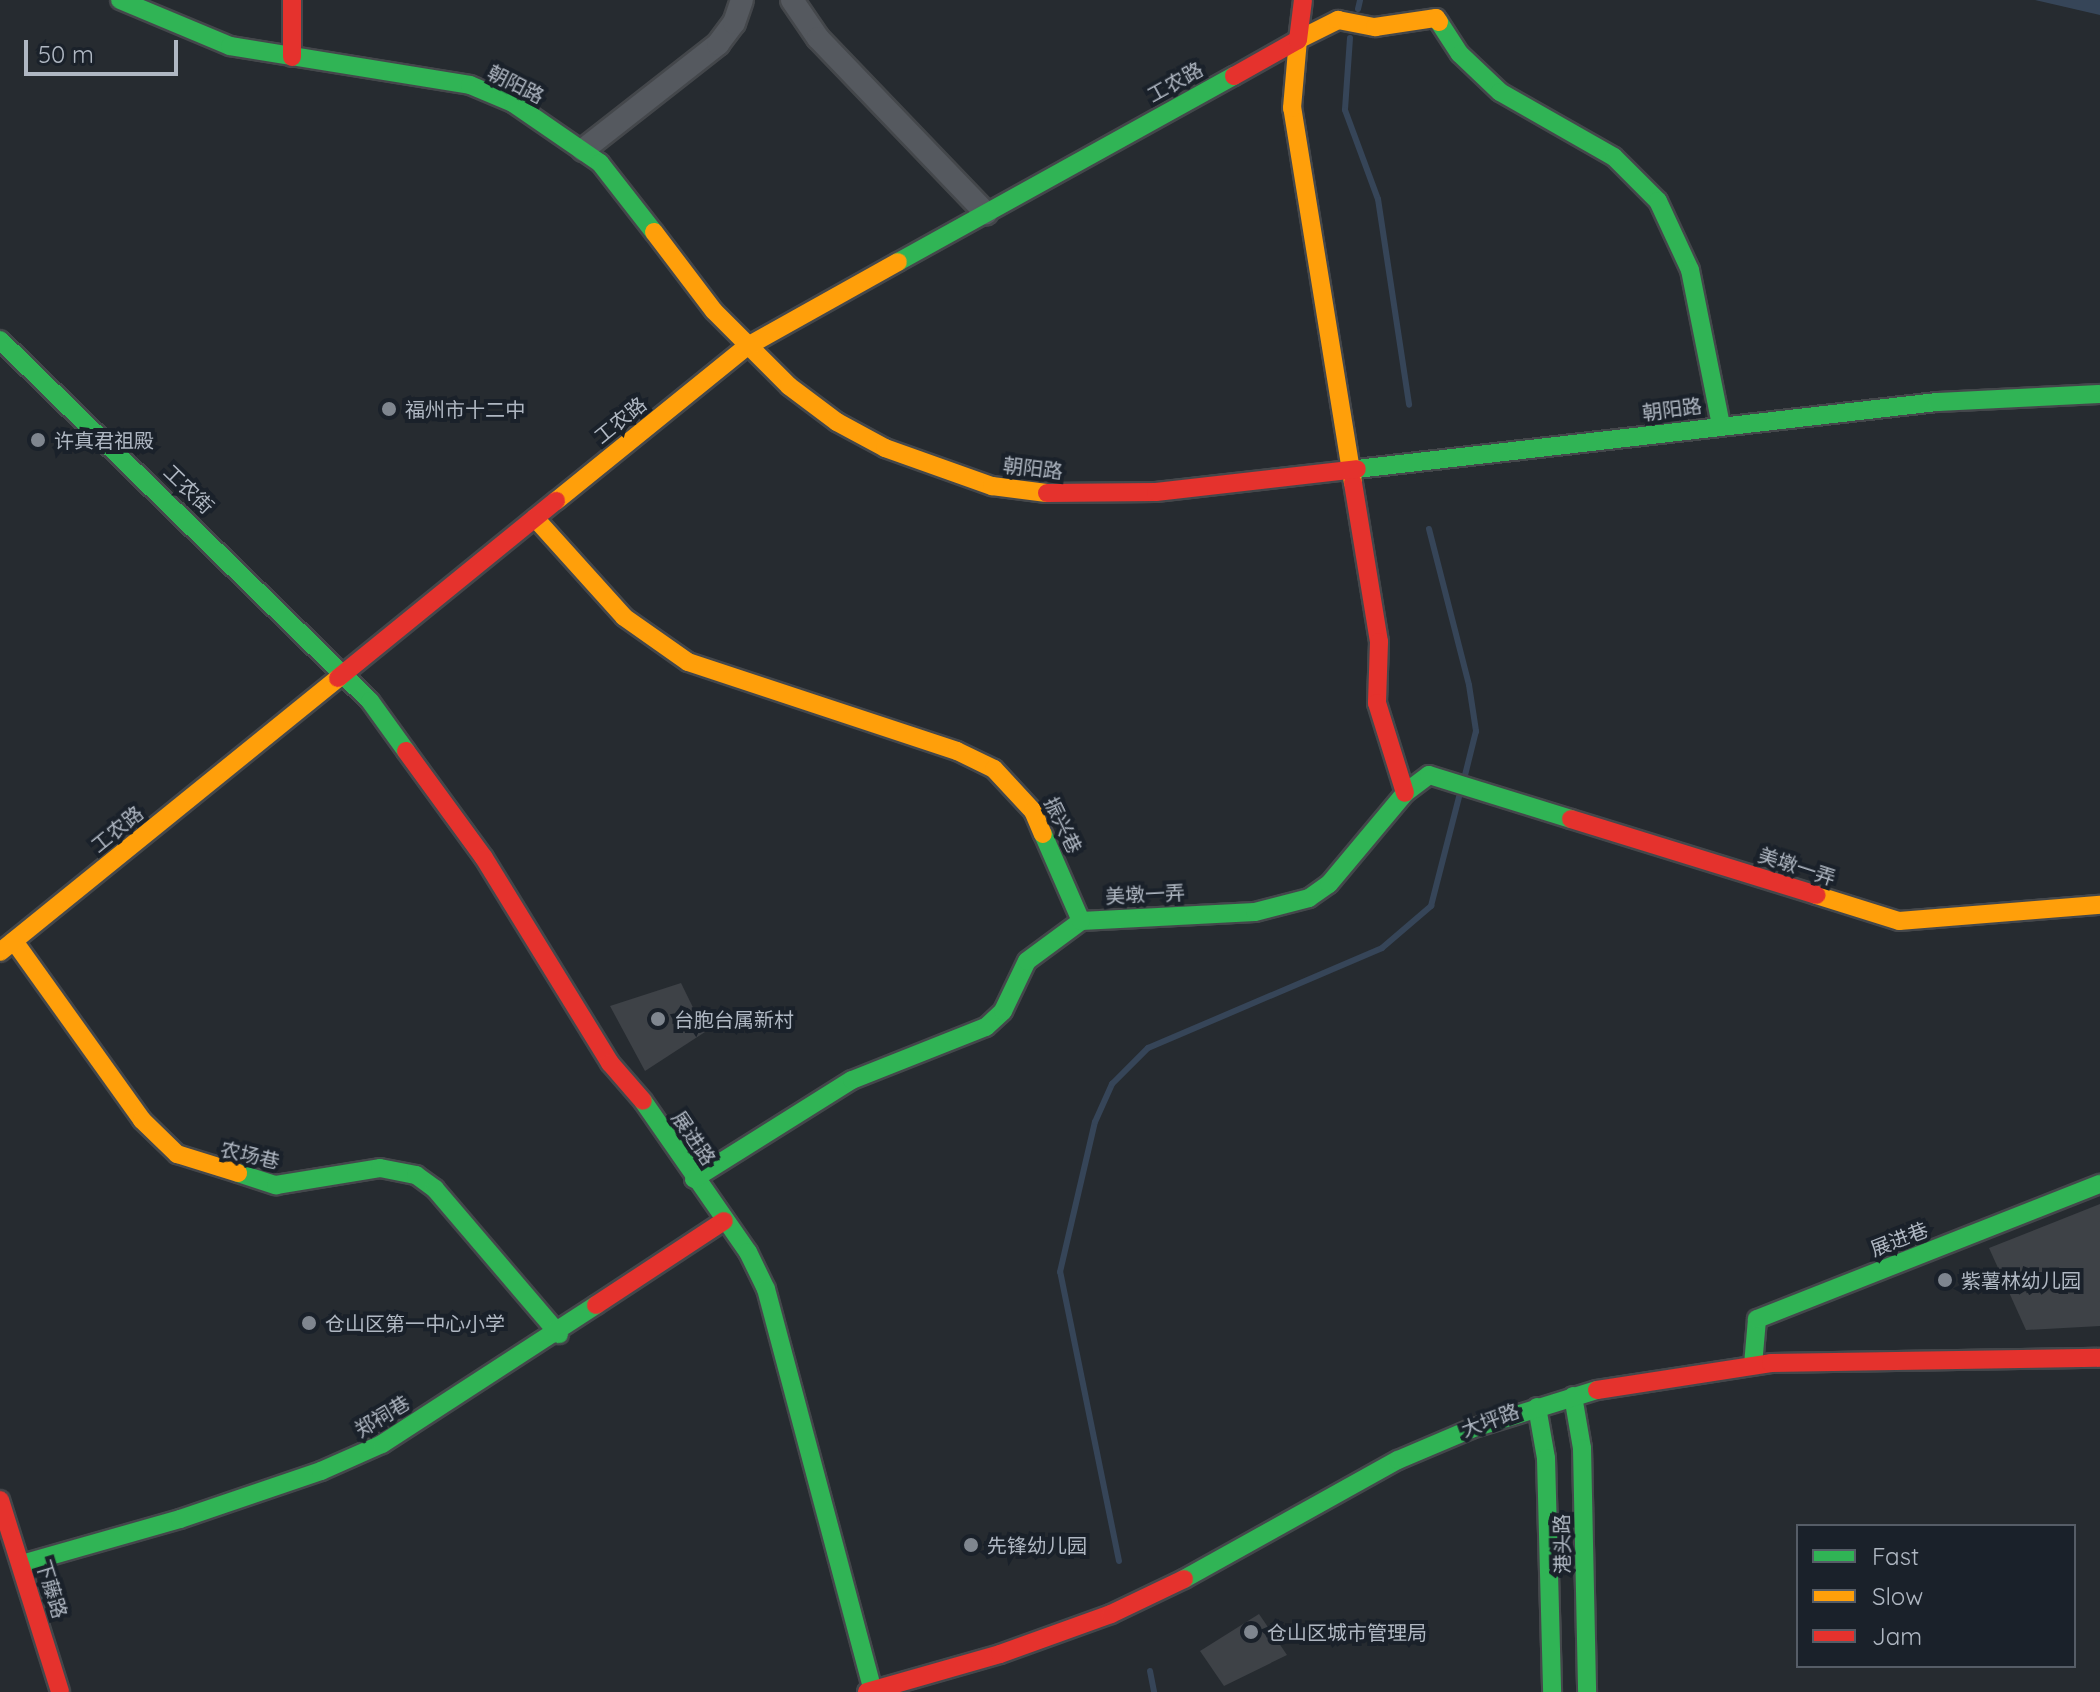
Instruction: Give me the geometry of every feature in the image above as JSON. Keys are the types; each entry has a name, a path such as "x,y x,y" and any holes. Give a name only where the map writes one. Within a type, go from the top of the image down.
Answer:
{"street":[{"name":"朝阳路","path":"120,0 230,46 486,90 583,150 621,185 746,347 814,406 862,437 936,470 992,486 1054,494 1120,494 1352,471 1721,425 1999,397 2100,394"},
{"path":"292,0 292,57"},
{"path":"583,150 718,44 734,23 742,0"},
{"path":"792,0 818,38 986,213"},
{"path":"1303,0 1292,108 1379,642 1377,703 1405,793"},
{"name":"工农路","path":"7,946 746,347 1338,20 1375,27 1436,18 1460,54 1494,86 1595,143 1653,194 1694,280 1721,425"},
{"name":"工农街","path":"0,340 344,673"},
{"name":"振兴巷","path":"535,518 624,617 688,662 957,751 994,769 1016,787 1033,811 1081,921"},
{"name":"展进路","path":"344,673 398,736 475,845 610,1063 641,1098 766,1289 873,1692"},
{"name":"美墩一弄","path":"1081,921 1255,912 1298,903 1329,884 1405,793 1423,777 1444,778 1899,921 2100,905"},
{"path":"694,1179 852,1080 986,1027 1003,1011 1027,961 1081,921"},
{"name":"农场巷","path":"7,946 142,1120 177,1154 276,1185 380,1168 416,1175 435,1189 559,1334"},
{"name":"展进巷","path":"1753,1365 1757,1319 2100,1184"},
{"name":"郑祠巷","path":"22,1564 180,1519 344,1462 382,1444 559,1334 724,1221"},
{"path":"1576,1405 1635,1381 1753,1365 2100,1358"},
{"name":"大坪路","path":"980,1681 1116,1633 1169,1598 1420,1471 1539,1416 1576,1405 1768,1384"},
{"name":"港头路","path":"1576,1405 1587,1692"},
{"name":"港头路","path":"1539,1416 1552,1692"},
{"name":"下藤路","path":"0,1500 60,1692"},
{"path":"867,1692 1169,1598"}],"water":[{"path":"2035,0 2100,0 2100,15"}],"building":[{"name":"台胞台属新村","path":"681,983 705,1032 645,1071 610,1006"},
{"path":"2100,1204 2100,1326 2026,1330 1989,1248"},
{"name":"仓山区城市管理局","path":"1259,1614 1287,1655 1224,1686 1200,1651"}],"waterway":[{"path":"1358,9 1360,0"},
{"path":"1350,38 1345,110 1378,199 1409,405"},
{"path":"1429,529 1469,685 1476,731 1465,775"},
{"path":"1119,1561 1060,1272 1095,1122 1112,1084 1148,1048 1382,948 1431,906 1460,793"},
{"path":"1150,1671 1154,1692"}],"traffic: fast":[{"path":"120,0 230,46 470,85 513,103 600,163 654,232"},
{"path":"1439,22 1460,54 1500,92 1614,157 1658,201 1690,270 1721,425"},
{"path":"898,262 1234,76"},
{"path":"0,340 370,701 406,751"},
{"path":"1357,469 1937,402 2100,394"},
{"path":"1081,921 1255,912 1309,898 1329,884 1405,793 1429,775 1571,819"},
{"path":"694,1179 852,1080 986,1027 1003,1011 1027,961 1081,921 1043,834"},
{"path":"643,1101 748,1252 766,1289 873,1692"},
{"path":"238,1173 276,1185 380,1168 416,1175 435,1189 559,1334"},
{"path":"1753,1365 1757,1319 2100,1184"},
{"path":"22,1564 180,1519 321,1471 382,1444 596,1305"},
{"path":"1184,1579 1398,1460 1471,1429 1597,1390"},
{"path":"1573,1396 1582,1448 1587,1692"},
{"path":"1537,1407 1546,1458 1552,1692"}],"traffic: slow":[{"path":"1353,483 1292,108 1298,40 1338,20 1375,27 1436,18 1439,22"},
{"path":"654,232 714,311 789,386 837,422 885,448 992,486 1047,493"},
{"path":"556,501 746,347 898,262"},
{"path":"535,518 624,617 688,662 957,751 994,769 1033,811 1043,834"},
{"path":"0,952 338,678"},
{"path":"1816,895 1899,921 2100,905"},
{"path":"14,941 142,1120 177,1154 238,1173"}],"traffic: jam":[{"path":"292,0 292,57"},
{"path":"1234,76 1298,40 1303,0"},
{"path":"1047,493 1156,492 1357,469"},
{"path":"1353,483 1379,642 1377,703 1405,793"},
{"path":"338,678 556,501"},
{"path":"406,751 484,858 610,1063 643,1101"},
{"path":"1571,819 1816,895"},
{"path":"596,1305 724,1221"},
{"path":"1597,1390 1771,1363 2100,1358"},
{"path":"0,1500 60,1692"},
{"path":"867,1692 1000,1654 1111,1614 1184,1579"}],"place":[{"name":"福州市十二中","path":"389,409"},
{"name":"许真君祖殿","path":"38,440"},
{"name":"台胞台属新村","path":"658,1019"},
{"name":"紫薯林幼儿园","path":"1945,1280"},
{"name":"仓山区第一中心小学","path":"309,1323"},
{"name":"先锋幼儿园","path":"971,1545"},
{"name":"仓山区城市管理局","path":"1251,1632"}]}
